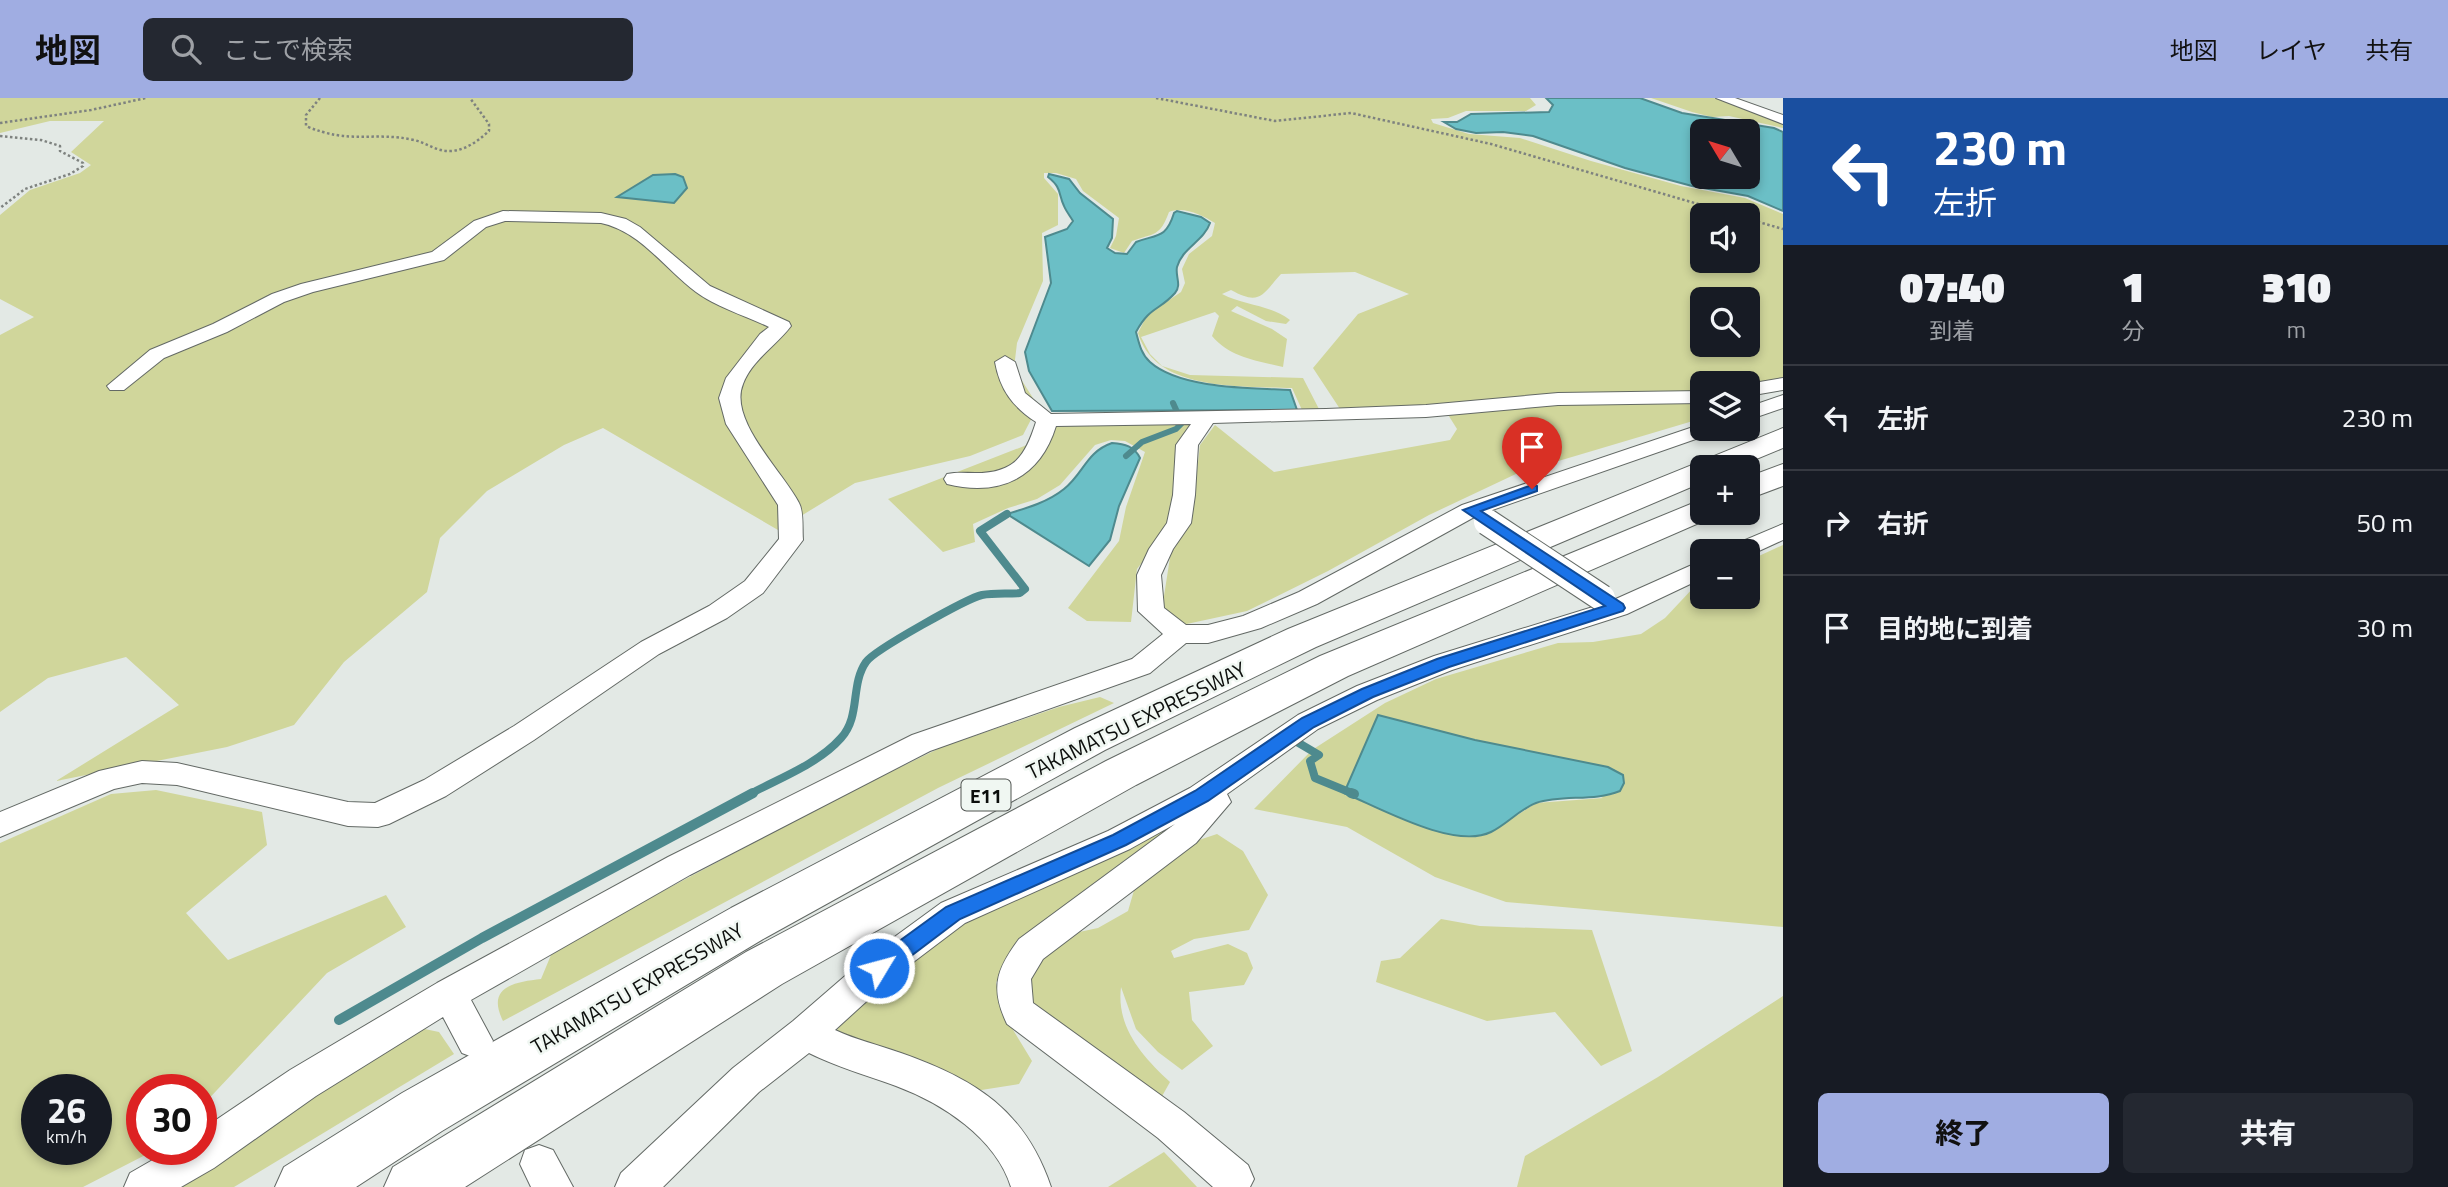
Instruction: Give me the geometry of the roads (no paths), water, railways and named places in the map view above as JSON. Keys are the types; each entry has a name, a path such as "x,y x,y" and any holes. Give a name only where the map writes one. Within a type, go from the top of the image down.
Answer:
{"highway":[{"path":"1739,455 1783,437"},
{"path":"1760,484 1783,474"},
{"name":"TAKAMATSU EXPRESSWAY","path":"304,1187 422,1112 748,923 1090,739 1302,638 1690,475"},
{"name":"TAKAMATSU EXPRESSWAY","path":"413,1187 764,968 1121,773 1334,666 1690,515"}],"street":[{"path":"1723,98 1783,120"},
{"path":"0,825 109,779 142,772 177,774 348,814 378,815 435,788 524,733 650,648 718,612 754,587 791,540 789,505 736,424 729,398 733,382 766,338 782,326 704,290 634,230 620,222 601,218 490,219 438,256 278,298 220,328 157,354 117,386"},
{"path":"1004,362 1008,383 1023,405 1047,420 1426,411 1558,399 1690,397"},
{"path":"1760,388 1783,384"},
{"path":"1760,410 1783,401"},
{"path":"1188,418 1184,495 1179,523 1161,549 1149,575 1151,611 1180,634 1209,634 1252,622 1479,516 1690,435"},
{"path":"955,479 988,482 1012,475 1030,460 1041,445 1047,420"},
{"path":"1479,516 1610,603"},
{"path":"1760,541 1783,531"},
{"path":"635,1187 746,1080 806,1033 879,968 953,913 1119,840 1206,793 1308,722 1367,693 1690,573"},
{"path":"144,1187 200,1154 303,1083 449,994 679,866 922,743 1141,666 1180,634"},
{"path":"1206,793 1216,802 1185,834 1031,949 1015,970 1012,994 1018,1013 1171,1125 1234,1179"},
{"path":"449,994 475,1041"},
{"path":"806,1033 842,1052 909,1073 954,1095 1011,1140 1028,1174 1031,1187"}],"water":[{"path":"1546,98 1640,98 1682,113 1719,119 1690,119 1690,185 1625,168 1533,136 1503,132 1476,133 1456,129 1444,122 1457,122 1471,114 1549,112 1553,105"},
{"path":"1760,126 1783,132 1783,211 1748,196 1709,189 1760,189"},
{"path":"675,174 683,177 687,188 674,203 617,197 653,175"},
{"path":"1049,174 1069,179 1080,193 1113,219 1112,238 1107,248 1115,253 1127,254 1136,242 1164,231 1177,211 1201,217 1210,223 1203,235 1180,260 1175,293 1146,317 1136,332 1142,352 1163,371 1197,382 1290,390 1297,410 1052,411 1029,371 1025,352 1051,283 1045,237 1067,229 1073,221 1058,188 1048,177"},
{"path":"1112,443 1129,446 1140,458 1119,506 1110,540 1089,566 1007,514 1058,494 1071,483 1096,452"},
{"path":"1378,715 1475,740 1608,767 1623,775 1624,783 1620,791 1610,794 1536,803 1497,829 1476,836 1438,832 1344,793"}],"waterway":[{"path":"1126,456 1142,442 1176,429 1182,423 1173,403"},
{"path":"750,794 810,763 841,738 851,720 861,671 873,656 922,625 973,598 987,594 1020,593 1025,589 980,531 1007,514"},
{"path":"1297,742 1319,755 1310,761 1315,778 1354,794 1351,793"},
{"path":"339,1020 482,938 753,793"}]}
